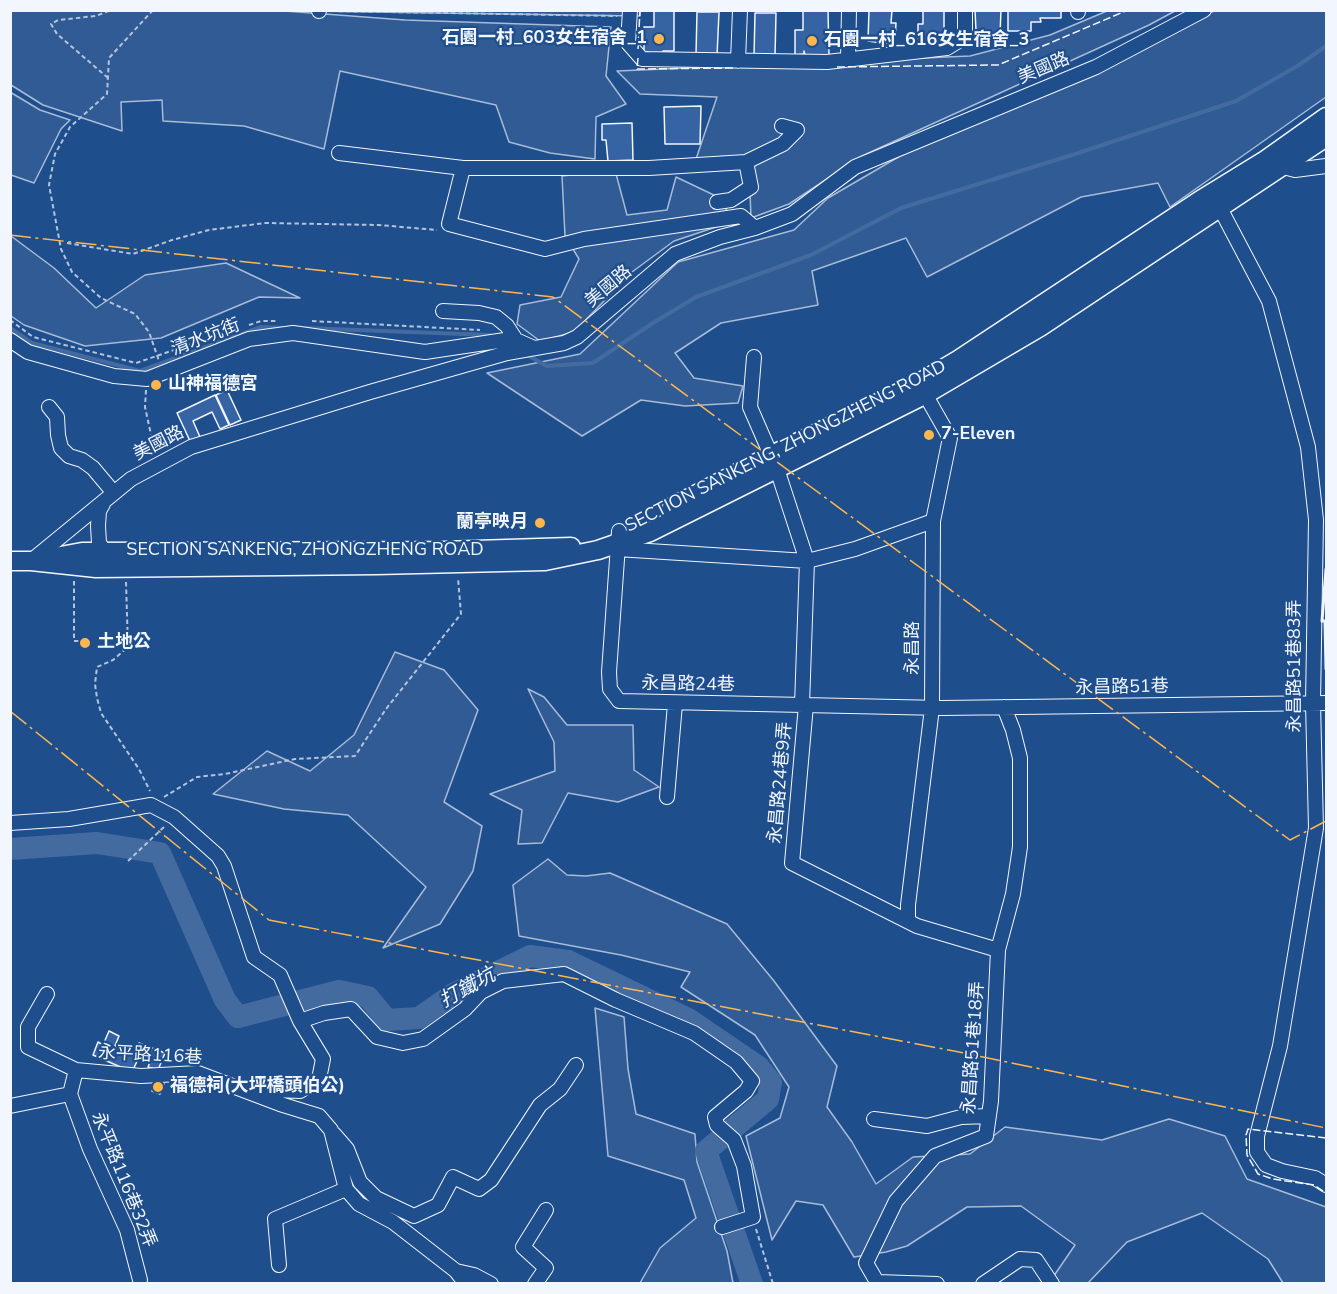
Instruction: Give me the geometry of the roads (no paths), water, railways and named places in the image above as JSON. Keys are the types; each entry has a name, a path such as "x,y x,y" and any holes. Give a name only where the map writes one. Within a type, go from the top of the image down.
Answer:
{"main road":[{"name":"SECTION SANKENG, ZHONGZHENG ROAD","path":"922,389 995,336 1199,201 1264,161 1326,117"},
{"name":"SECTION SANKENG, ZHONGZHENG ROAD","path":"31,561 82,552 432,551 572,547 618,541 650,532 774,463 1040,327 1326,137"},
{"name":"SECTION SANKENG, ZHONGZHENG ROAD","path":"10,561 126,568 545,561 598,550 618,541"}],"street":[{"path":"738,61 740,10"},
{"path":"848,58 849,10"},
{"path":"630,13 628,43 642,59 827,62 947,48 965,37 965,10"},
{"name":"美國路","path":"31,561 131,479 191,447 513,345 564,343 577,337 675,254 792,214 855,167 1096,67 1204,10"},
{"path":"339,153 463,168 649,168 746,162 783,144 797,130 782,126"},
{"path":"1264,161 1295,170 1326,166"},
{"path":"717,202 732,200 751,187 746,162"},
{"path":"463,168 449,224 545,249 584,239 741,216 755,228"},
{"name":"永昌路51巷83弄","path":"1220,208 1269,301 1308,447 1316,520 1320,650 1321,828 1280,1046 1257,1136 1257,1152 1266,1165 1315,1178 1326,1185"},
{"path":"443,311 479,313 496,317 507,326 513,345"},
{"name":"清水坑街","path":"10,340 28,352 114,376 147,379 249,339 293,333 425,352 513,345"},
{"path":"754,357 750,407 774,463 807,561"},
{"name":"永昌路","path":"908,921 932,708 933,521 950,438 922,389"},
{"path":"49,407 57,417 58,435 62,448 69,456 82,460 93,468 109,497 97,518 99,543 105,552"},
{"path":"618,541 807,561 855,549 933,521"},
{"name":"永昌路24巷","path":"618,541 609,672 610,689 619,701 932,708"},
{"name":"永昌路24巷9弄","path":"807,561 804,705 792,863 908,921"},
{"name":"永昌路51巷","path":"932,708 1320,703"},
{"path":"667,797 675,704"},
{"name":"永昌路51巷18弄","path":"937,1284 877,1282 866,1263 896,1201 935,1156 986,1136 992,1101 998,950 1013,894 1020,847 1020,758 1004,707"},
{"path":"10,823 69,819 151,805 174,817 218,856 224,866 254,957 280,975 300,1021 323,1059 319,1079 300,1091 238,1088"},
{"path":"908,921 917,926 998,950"},
{"path":"300,1021 324,1012 351,1009 377,1036 403,1043 423,1039 465,1010 481,992 503,981 564,974 616,1000 694,1033 736,1062 752,1081 746,1091 715,1117 717,1125 734,1140 744,1166 753,1216 722,1227"},
{"path":"47,994 28,1027 28,1047 76,1070"},
{"name":"永平路116巷","path":"70,1094 76,1070 141,1076 198,1073 319,1116 347,1149 360,1182 376,1198 414,1216 438,1205 453,1177 479,1190 491,1180 540,1105 560,1089 576,1065"},
{"path":"10,1106 70,1094"},
{"name":"永平路116巷32弄","path":"70,1094 90,1149 127,1230 140,1280"},
{"path":"874,1119 927,1126 961,1117 989,1116"},
{"path":"331,1130 346,1189 359,1204 393,1222 456,1271 466,1284"},
{"path":"279,1265 275,1219 346,1189"},
{"path":"535,1284 546,1268 523,1247 546,1210"},
{"path":"983,1284 1020,1259 1036,1260 1052,1284"},
{"path":"456,1271 474,1275 490,1284"}],"waterway":[{"path":"525,354 547,366 593,363 696,297 811,255 901,208 1236,101 1299,65 1326,46"},
{"path":"10,328 32,343 140,371 261,327 285,328"},
{"path":"304,328 490,335 494,337"},
{"name":"打鐵坑","path":"10,849 97,843 160,853 225,1000 238,1017 339,991 368,997 387,1020 419,1018 453,994 530,956 568,961 690,1020 759,1067 771,1082 768,1099 706,1151 752,1284"}],"place":[{"name":"石園一村_603女生宿舍_1","path":"659,39"},
{"name":"石園一村_616女生宿舍_3","path":"812,41"},
{"name":"山神福德宮","path":"156,385"},
{"name":"7-Eleven","path":"929,435"},
{"name":"蘭亭映月","path":"540,523"},
{"name":"土地公","path":"85,643"},
{"name":"福德祠(大坪橋頭伯公)","path":"158,1087"}]}
